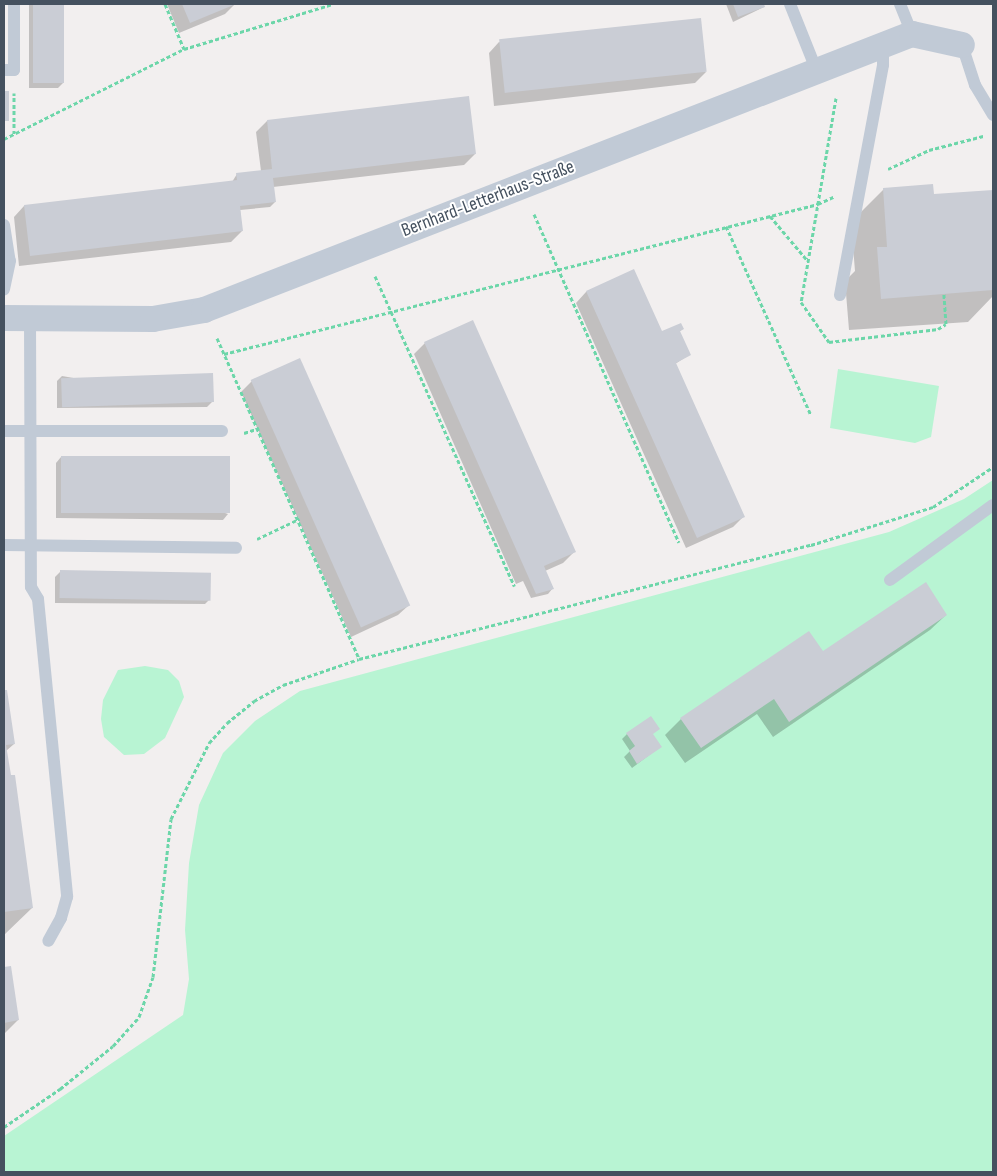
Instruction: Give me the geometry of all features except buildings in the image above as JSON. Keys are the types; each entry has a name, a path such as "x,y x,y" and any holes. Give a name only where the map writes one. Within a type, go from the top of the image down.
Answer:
{"street":[{"name":"Bernhard-Letterhaus-Straße","path":"4,318 153,319 204,310 816,69 912,34"},
{"path":"912,34 962,45"}],"lane":[{"path":"4,70 14,70 14,4"},
{"path":"790,4 816,69"},
{"path":"900,4 912,34"},
{"path":"840,295 883,65 884,44"},
{"path":"962,45 975,84 993,115"},
{"path":"4,225 10,262 4,289"},
{"path":"30,318 29,546 31,587 38,599 67,897 61,918 48,942"},
{"path":"4,431 222,431"},
{"path":"890,580 993,505"},
{"path":"4,545 236,548"}],"path":[{"path":"165,4 184,50"},
{"path":"4,139 184,50 333,4"},
{"path":"14,95 14,134"},
{"path":"224,354 558,268 818,204 929,150 985,135"},
{"path":"521,186 679,542"},
{"path":"770,216 807,260"},
{"path":"726,226 811,414"},
{"path":"363,248 514,586"},
{"path":"204,310 299,519 359,659"},
{"path":"4,1127 106,1052 139,1017 153,977 171,819 209,743 227,723 254,701 283,685 359,659 811,545 933,507 993,467"},
{"path":"236,548 299,519"}],"green space":[{"path":"838,369 939,386 931,437 915,443 830,428"},
{"path":"993,480 993,1172 4,1172 4,1136 183,1015 189,979 185,930 189,863 199,805 223,753 255,721 300,691 889,532 964,499"},
{"path":"145,666 168,670 179,681 184,697 165,738 144,754 124,755 104,737 101,719 103,700 118,670"}]}
